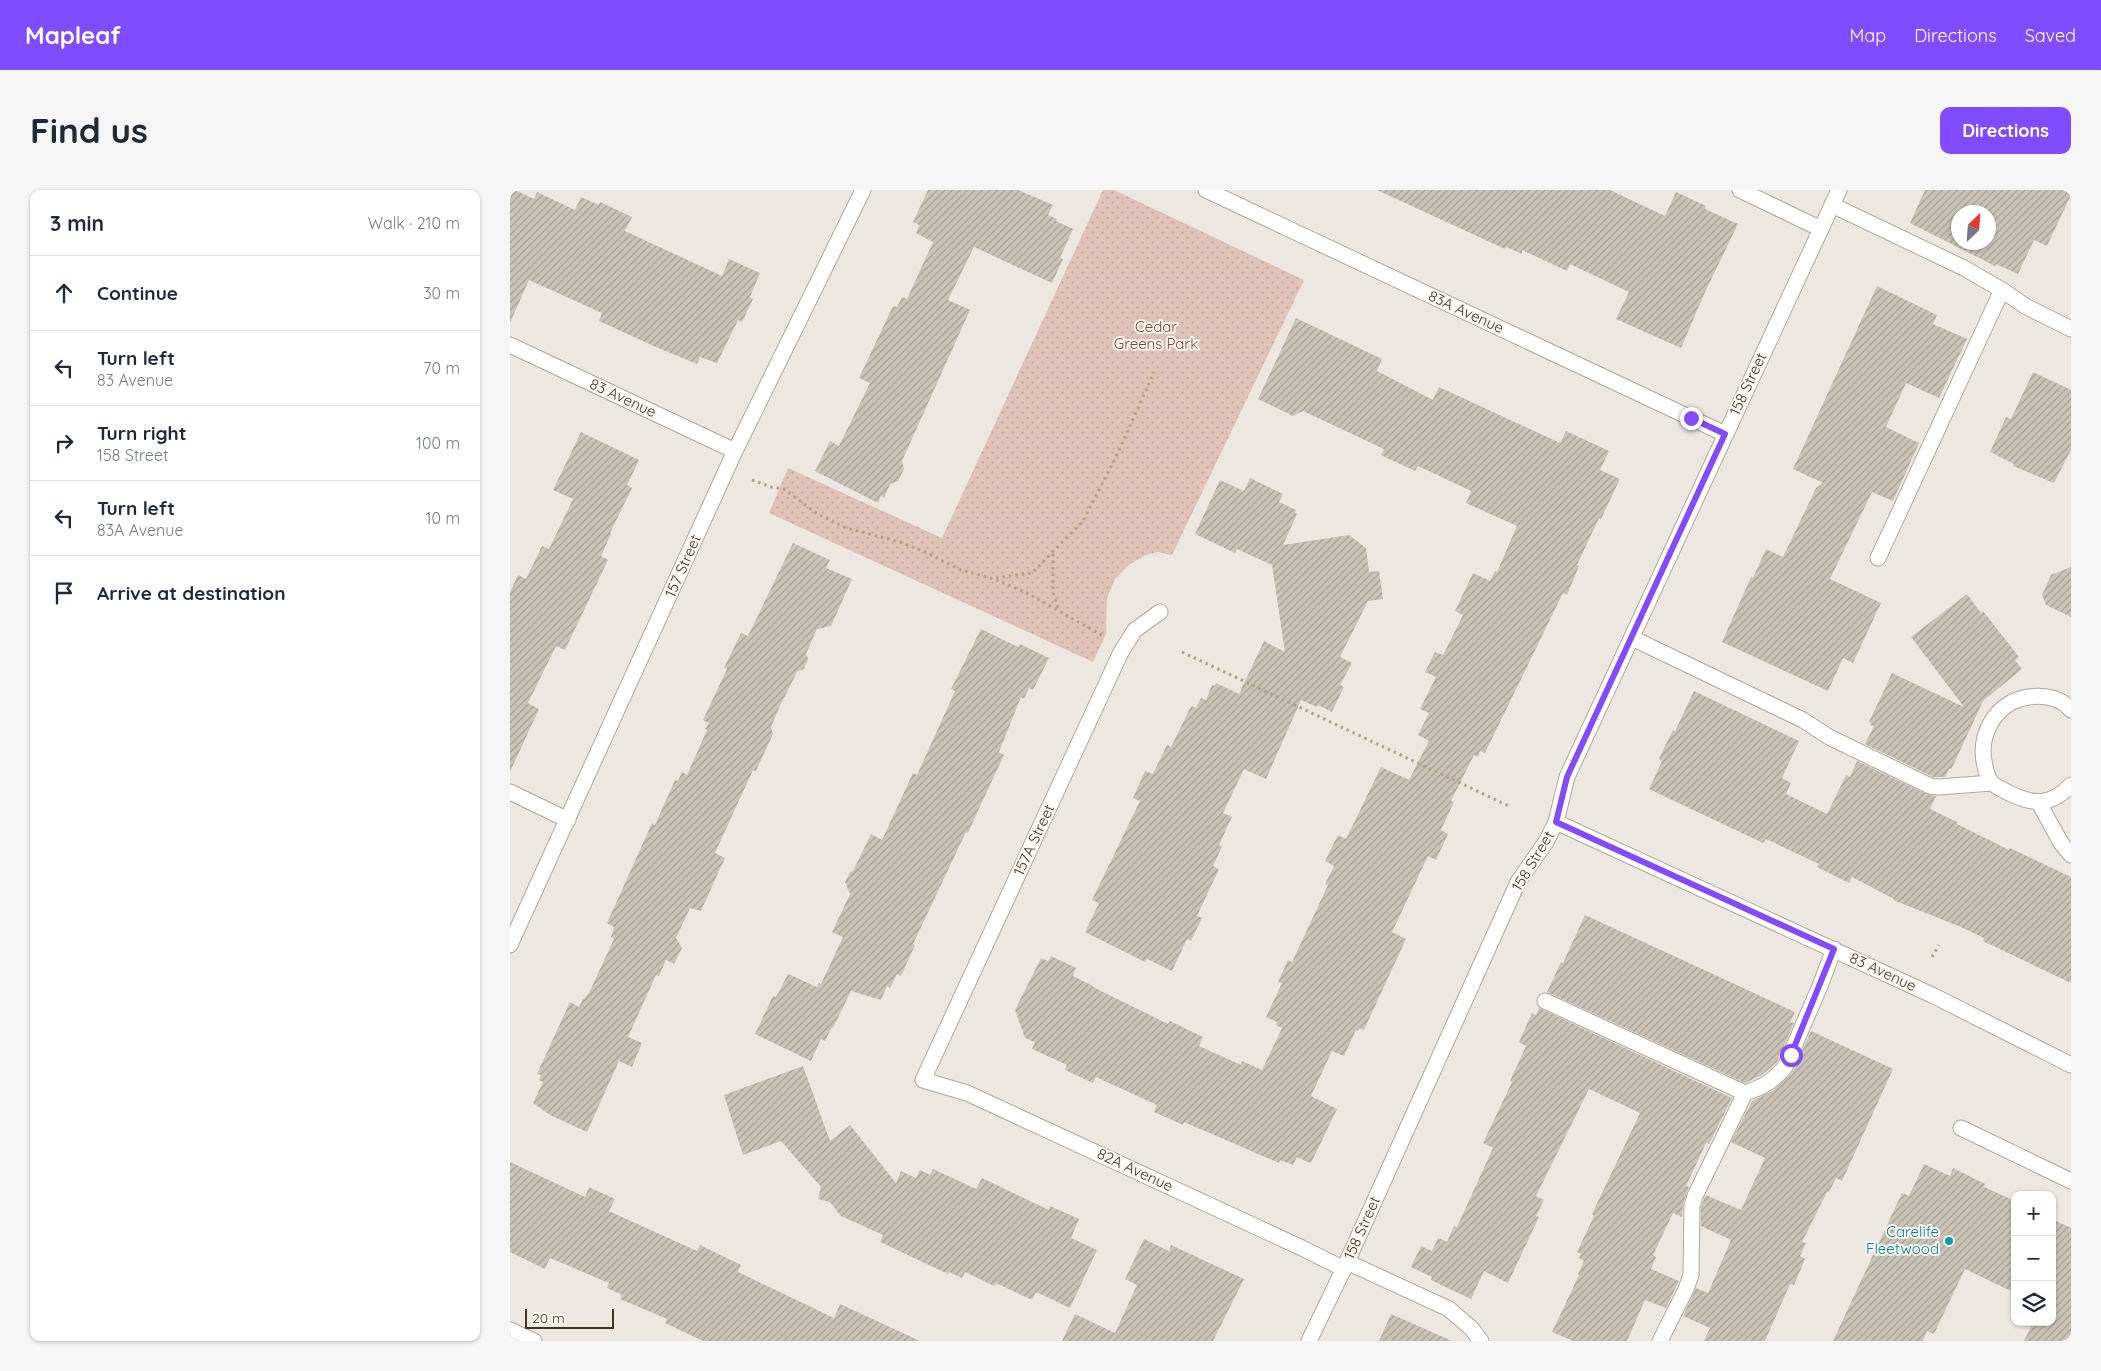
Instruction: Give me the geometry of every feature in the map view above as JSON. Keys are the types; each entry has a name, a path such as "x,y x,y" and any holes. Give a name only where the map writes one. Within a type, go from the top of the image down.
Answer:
{"street":[{"name":"157 Street","path":"510,945 735,451 863,190"},
{"name":"83A Avenue","path":"1206,190 1725,434"},
{"path":"1740,190 1821,229"},
{"name":"158 Street","path":"1309,1341 1345,1266 1518,882 1546,842 1556,822 1567,777 1839,190"},
{"path":"1832,206 1964,268 2025,306 2071,329"},
{"path":"1878,558 2002,290"},
{"name":"83 Avenue","path":"510,345 735,451"},
{"name":"157A Street","path":"923,1080 1121,652 1135,630 1160,612"},
{"path":"1632,638 1803,720 1829,737 1922,783 1939,787 1992,783 2026,801 2039,803 2059,796 2071,785"},
{"path":"1992,783 1984,763 1983,742 1986,731 1998,713 2005,706 2015,701 2036,696 2046,696 2070,705"},
{"path":"510,792 568,820"},
{"path":"2039,803 2061,843 2071,854"},
{"name":"83 Avenue","path":"1556,822 1934,996 2071,1065"},
{"path":"1660,1341 1691,1275 1692,1206 1695,1196 1745,1093 1764,1086 1778,1076 1785,1066 1834,949"},
{"path":"1545,1001 1745,1093"},
{"name":"82A Avenue","path":"923,1080 967,1093 1298,1246 1449,1309 1472,1329 1481,1341"},
{"path":"1962,1128 2071,1181"},
{"path":"510,1330 534,1341"}],"path":[{"path":"994,579 1032,573 1053,554 1083,521 1108,473 1154,372"},
{"path":"752,480 771,487 784,489 816,513 846,528 900,542 961,570 994,579 1027,593 1058,612 1108,638"},
{"path":"1053,554 1053,592 1058,612"},
{"path":"1182,652 1509,806"},
{"path":"1932,957 1939,945"}],"green space":[{"name":"Cedar Greens Park","path":"1103,190 1114,190 1304,280 1172,555 1158,552 1146,555 1130,564 1115,579 1107,598 1106,634 1093,662 769,513 788,468 942,538"}],"building":[{"path":"510,190 515,190 534,199 537,192 575,210 581,197 599,205 600,202 632,217 625,231 722,276 729,259 760,273 750,297 753,299 742,322 738,320 717,363 700,357 697,364 658,348 599,321 602,313 529,280 510,323"},
{"path":"928,190 1018,190 1053,205 1048,215 1073,229 1060,258 1063,259 1052,283 974,247 948,300 970,310 902,461 904,469 898,481 890,484 884,498 881,496 878,503 815,471 830,441 839,446 870,383 859,378 893,306 897,307 902,297 907,299 933,242 916,233 919,225 913,222"},
{"path":"1377,190 1610,190 1665,216 1676,192 1706,206 1705,209 1738,224 1705,292 1681,348 1616,319 1629,292 1570,264 1567,271 1522,250 1522,254 1506,247 1505,249"},
{"path":"1925,190 2071,190 2071,195 2047,246 2034,240 2018,274 1996,264 1995,266 1963,250 1996,250 1996,205 1951,205 1951,244 1910,223"},
{"path":"1877,286 1937,315 1933,324 1967,339 1939,398 1906,383 1886,427 1919,443 1893,501 1872,492 1830,579 1881,603 1853,663 1843,658 1828,691 1722,642 1751,577 1753,578 1766,549 1783,557 1816,488 1823,483 1793,469"},
{"path":"1296,318 1382,359 1377,371 1433,400 1439,387 1560,443 1566,431 1609,451 1600,470 1620,479 1577,565 1579,566 1567,595 1563,593 1485,753 1480,751 1478,757 1474,755 1451,801 1454,802 1441,830 1448,834 1436,860 1428,856 1392,932 1406,939 1364,1030 1359,1028 1358,1031 1356,1030 1344,1056 1332,1051 1311,1096 1337,1109 1312,1161 1310,1163 1297,1157 1293,1165 1280,1160 1279,1163 1184,1122 1183,1125 1154,1112 1157,1105 1096,1077 1093,1083 1065,1070 1067,1065 1032,1049 1035,1042 1025,1038 1015,1010 1041,958 1048,961 1051,956 1076,968 1073,976 1093,987 1168,1024 1170,1021 1203,1037 1199,1046 1241,1065 1242,1061 1262,1070 1282,1028 1276,1025 1277,1022 1266,1017 1282,983 1278,982 1288,960 1292,962 1328,885 1325,884 1334,866 1325,861 1338,835 1346,839 1381,767 1409,780 1429,741 1418,735 1429,713 1420,709 1436,677 1425,672 1435,652 1443,655 1463,615 1455,611 1473,573 1490,581 1495,571 1497,572 1517,526 1466,503 1471,491 1418,466 1415,471 1381,455 1384,449 1303,411 1293,416 1258,399"},
{"path":"2033,372 2071,390 2071,450 2054,483 2013,466 2014,464 1990,452 2006,417 2011,419"},
{"path":"581,432 639,460 627,485 632,488 601,556 608,560 565,650 556,646 528,703 539,709 510,772 510,592 518,575 526,579 542,546 549,549 573,499 553,490"},
{"path":"1250,478 1283,494 1279,502 1296,510 1295,513 1297,514 1283,545 1349,535 1366,548 1369,572 1379,571 1383,599 1368,601 1340,657 1352,663 1340,685 1344,687 1332,712 1301,700 1266,779 1244,769 1223,813 1232,817 1219,845 1222,847 1213,866 1219,869 1197,916 1202,918 1191,941 1187,939 1172,971 1147,959 1145,962 1085,932 1099,903 1092,900 1140,801 1133,798 1145,771 1153,774 1167,745 1171,747 1191,706 1196,708 1201,698 1206,700 1212,685 1215,686 1216,683 1239,694 1264,641 1285,652 1272,565 1237,549 1235,553 1195,534 1220,480 1244,491"},
{"path":"793,543 830,560 826,568 852,579 831,626 817,629 806,654 808,659 804,669 797,672 779,708 771,727 773,734 756,771 753,770 715,853 725,858 701,911 690,908 676,938 682,948 674,964 666,960 659,976 656,975 628,1037 642,1043 632,1067 619,1061 587,1132 550,1115 533,1103 543,1082 539,1080 541,1075 537,1074 570,1002 579,1007 589,993 614,939 611,937 614,927 607,923 652,823 655,825 675,780 678,781 682,772 687,775 707,730 705,729 709,723 703,720 727,669 724,668 741,633 748,636"},
{"path":"2071,567 2071,617 2046,605 2042,595 2051,575"},
{"path":"1967,594 1981,613 1983,611 2019,657 2015,660 2022,669 1983,701 1952,768 1949,769 1945,777 1933,777 1865,744 1874,726 1870,725 1871,723 1869,722 1892,673 1964,707 1911,637"},
{"path":"981,629 1018,647 1020,644 1049,658 1033,690 1029,688 1024,699 1021,697 999,752 1004,755 913,944 915,945 901,976 897,974 890,988 887,986 881,1000 851,991 833,1028 825,1041 821,1039 811,1061 755,1034 773,996 776,997 788,974 817,987 819,983 821,984 843,937 832,932 850,894 845,882 850,872 853,871 871,834 882,840 913,773 917,775 955,691 951,689"},
{"path":"1694,691 1799,741 1782,778 1791,783 1786,794 1827,814 1846,775 1850,777 1857,761 1926,794 1936,796 1930,809 1957,822 1957,824 2009,850 2010,848 2071,877 2071,983 1983,941 1984,938 1961,927 1893,900 1852,877 1849,883 1817,867 1819,864 1766,839 1763,843 1649,789 1662,761 1659,759 1662,752 1673,730 1675,731"},
{"path":"1585,915 1795,1012 1790,1022 1794,1023 1777,1062 1762,1075 1745,1083 1547,992 1561,962 1563,963"},
{"path":"1539,1008 1732,1098 1709,1144 1706,1143 1686,1186 1689,1187 1683,1204 1682,1217 1673,1213 1653,1255 1656,1257 1651,1269 1679,1281 1666,1308 1645,1300 1627,1341 1573,1341 1552,1332 1584,1261 1579,1258 1581,1254 1577,1252 1594,1216 1592,1214 1640,1113 1589,1089 1536,1196 1544,1200 1536,1216 1539,1217 1508,1283 1484,1271 1471,1299 1431,1280 1432,1277 1411,1267 1421,1246 1432,1251 1438,1238 1447,1242 1454,1226 1457,1227 1493,1148 1483,1143 1512,1082 1510,1081 1526,1046 1519,1042 1532,1013 1536,1015"},
{"path":"1811,1031 1893,1069 1842,1181 1836,1178 1802,1242 1806,1243 1800,1256 1805,1259 1794,1285 1790,1284 1765,1341 1704,1341 1710,1328 1683,1316 1696,1288 1708,1293 1731,1240 1701,1226 1701,1207 1706,1195 1741,1210 1765,1158 1731,1142 1752,1101 1772,1091 1792,1073"},
{"path":"803,1066 830,1141 850,1125 896,1183 901,1171 916,1178 920,1170 930,1175 933,1169 976,1189 982,1178 1049,1210 1050,1206 1079,1219 1071,1238 1097,1250 1070,1308 1036,1292 1032,1300 996,1283 994,1286 965,1272 962,1278 949,1272 948,1274 880,1242 883,1235 841,1216 830,1202 818,1199 821,1187 781,1141 743,1155 724,1095"},
{"path":"510,1162 585,1197 589,1187 615,1199 609,1211 697,1251 700,1245 741,1265 738,1272 834,1318 840,1304 920,1341 703,1341 665,1323 667,1319 620,1299 622,1295 607,1288 609,1283 550,1258 545,1269 510,1252"},
{"name":"Carelife Fleetwood","path":"1924,1164 1950,1176 1953,1168 1985,1184 1984,1187 2011,1199 2011,1291 1965,1269 1934,1334 1927,1331 1923,1341 1833,1341 1902,1193 1909,1196"},
{"path":"2056,1221 2071,1228 2071,1341 2024,1341 2031,1326 2056,1326"},
{"path":"1144,1239 1169,1251 1171,1245 1244,1279 1213,1341 1062,1341 1075,1314 1115,1333 1137,1285 1125,1279"},
{"path":"1391,1314 1452,1341 1379,1341"}],"place":[{"name":"Carelife Fleetwood","path":"1949,1241"}],"route":[{"path":"1691,418 1725,434 1567,777 1563,800 1556,822 1834,949 1791,1055"}]}
